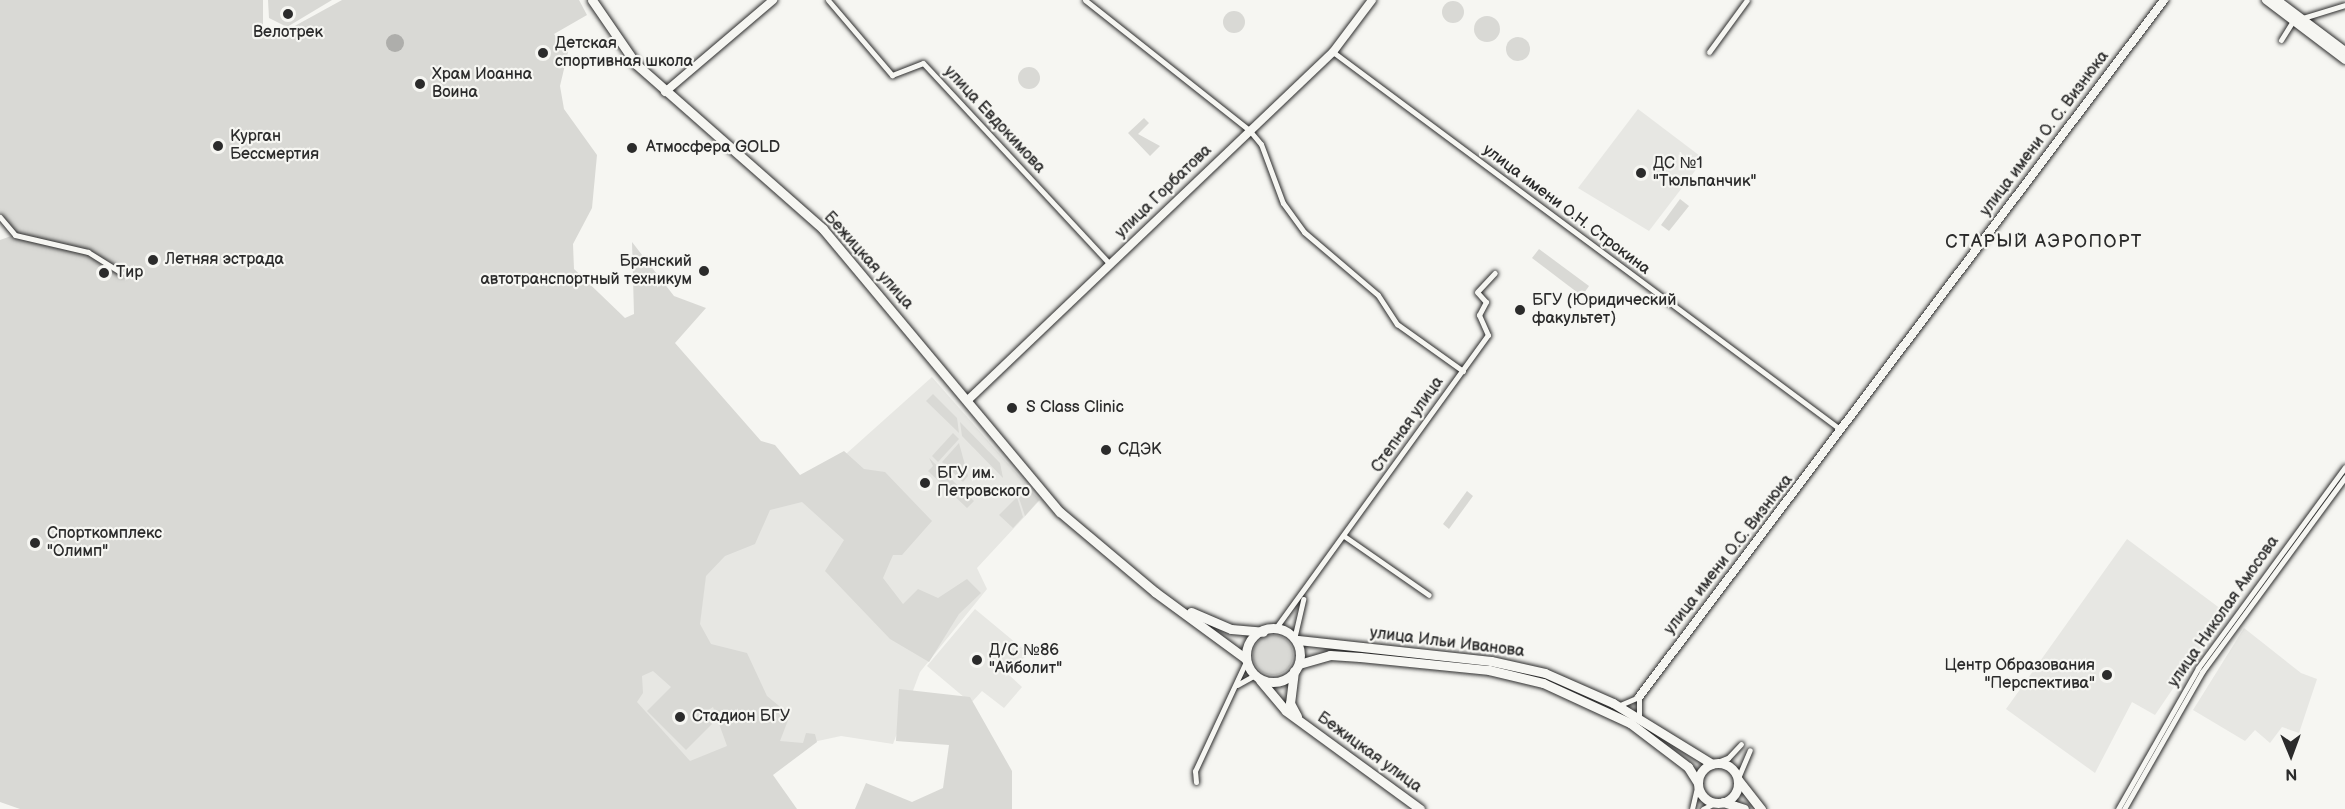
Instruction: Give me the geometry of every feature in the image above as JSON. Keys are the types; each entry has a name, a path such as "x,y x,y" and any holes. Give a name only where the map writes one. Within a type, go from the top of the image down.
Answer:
{"main road":[{"name":"Бежицкая улица","path":"592,0 619,46 665,92 823,229 969,399 1060,512 1111,554"},
{"path":"665,92 773,0"},
{"name":"улица Горбатова","path":"969,399 1334,52 1372,0"},
{"name":"улица имени О. С. Визнюка","path":"1841,430 2164,0"},
{"path":"2266,0 2345,51"},
{"path":"2277,0 2345,60"},
{"name":"улица имени О.С. Визнюка","path":"1639,697 1841,430"},
{"path":"1111,554 1191,612 1231,629 1263,632 1275,629 1296,638 1296,668 1290,703 1300,720"},
{"path":"1111,554 1245,661 1256,678 1275,681 1296,668"},
{"path":"1245,661 1263,632"},
{"name":"улица Ильи Иванова","path":"1296,638 1518,666 1617,705 1712,764"},
{"name":"улица Ильи Иванова","path":"1296,668 1330,655 1489,670 1543,683 1629,723 1688,767 1698,783"},
{"name":"Бежицкая улица","path":"1256,678 1300,720 1420,809"},
{"path":"1744,809 1705,798 1698,783 1712,764 1725,764 1761,809"},
{"path":"1719,802 1737,790 1738,778"}],"street":[{"name":"улица Евдокимова","path":"828,0 892,75 923,63 1110,264"},
{"path":"1085,0 1250,131 1261,144 1283,203 1304,232 1378,295 1397,324 1463,371"},
{"path":"1709,52 1747,0"},
{"path":"2281,40 2297,19 2345,4"},
{"name":"улица имени О.Н. Строкина","path":"1334,52 1841,430"},
{"path":"0,217 15,235 88,252 121,273"},
{"name":"Степная улица","path":"1306,592 1488,335 1479,315 1486,302 1477,292 1495,273"},
{"name":"улица Николая Амосова","path":"2118,809 2203,661 2345,467"},
{"name":"улица Николая Амосова","path":"2124,809 2202,672 2345,477"},
{"path":"1344,536 1429,595"},
{"path":"1275,629 1306,592"},
{"path":"1296,638 1306,592"},
{"path":"1196,782 1198,762 1236,686 1245,661"},
{"path":"1236,686 1256,678"},
{"path":"1617,705 1639,697 1640,720"},
{"path":"1712,764 1728,758 1741,744"},
{"path":"1738,778 1750,750"},
{"path":"1692,809 1698,783"},
{"path":"1703,809 1719,802"}],"shaded area":[{"path":"0,0 263,0 263,27 271,39 342,0 579,0 587,15 554,34 568,52 560,86 564,109 597,155 592,208 573,244 574,269 625,318 634,314 632,242 674,296 706,308 675,343 761,441 775,445 800,475 844,451 864,469 885,472 932,521 902,555 893,555 883,578 903,604 918,589 938,598 967,579 981,593 959,614 929,662 890,639 825,571 844,540 802,502 770,510 755,544 725,556 706,576 700,624 711,644 747,653 767,696 790,715 780,741 803,743 806,733 815,734 817,742 773,775 797,809 20,809 0,802 0,240 14,235 0,217","holes":["653,671 671,687 647,711 686,750 712,724 696,707 704,713 713,707 727,746 690,761 637,702 643,693 642,676"]},
{"name":"Велотрек","path":"268,0 332,0 287,27 269,18"},
{"path":"1453,1 1461,4 1464,12 1461,20 1453,23 1445,20 1442,12 1445,4"},
{"path":"1230,11 1238,11 1245,18 1245,26 1238,33 1230,33 1223,26 1223,18"},
{"path":"1487,16 1496,20 1500,29 1496,38 1487,42 1478,38 1474,29 1478,20"},
{"path":"395,34 401,37 404,43 401,49 395,52 389,49 386,43 389,37"},
{"path":"1518,37 1527,40 1530,49 1527,58 1518,61 1509,58 1506,49 1509,40"},
{"path":"1029,67 1037,70 1040,78 1037,86 1029,89 1021,86 1018,78 1021,70"},
{"name":"ДС №1 \"Тюльпанчик\"","path":"1638,109 1704,159 1649,231 1578,188"},
{"path":"1144,118 1149,123 1138,134 1160,146 1150,156 1128,133"},
{"path":"1680,199 1689,206 1669,231 1661,225"},
{"path":"1539,249 1589,286 1582,296 1532,258"},
{"path":"932,377 1040,500 977,568 987,589 920,672 893,744 841,736 688,769 622,704 720,549 762,507 799,496"},
{"path":"933,394 957,418 959,433 926,401"},
{"path":"960,422 1000,463 1003,478 962,436"},
{"path":"953,433 959,439 938,462 932,456"},
{"path":"959,443 968,476 963,482 942,462"},
{"path":"929,458 974,501 967,508 928,471 933,466"},
{"path":"1027,487 1039,500 1025,516 1018,495"},
{"path":"1467,491 1473,496 1449,529 1443,524"},
{"path":"1017,497 1023,517 1013,528 999,515"},
{"name":"Центр Образования \"Перспектива\"","path":"2127,539 2225,612 2155,715 2132,702 2095,773 2006,709"},
{"name":"Д/С №86 \"Айболит\"","path":"975,609 1028,653 1009,675 1022,687 1004,708 982,691 971,703 927,666"},
{"path":"2244,628 2301,673 2317,679 2299,733 2282,727 2270,743 2255,730 2245,741 2193,710"},
{"path":"1273,635 1281,636 1287,641 1292,647 1292,663 1287,669 1281,674 1273,675 1265,674 1259,669 1254,663 1253,655 1254,647 1259,641 1265,636"},
{"path":"899,689 970,697 1012,771 1012,809 855,809 866,783 912,802 943,788 949,745 896,741"}],"place":[{"name":"Велотрек","path":"288,14"},
{"name":"Детская спортивная школа","path":"543,53"},
{"name":"Храм Иоанна Воина","path":"420,84"},
{"name":"Курган Бессмертия","path":"218,146"},
{"name":"Атмосфера GOLD","path":"632,148"},
{"name":"ДС №1 \"Тюльпанчик\"","path":"1641,173"},
{"name":"Летняя эстрада","path":"153,260"},
{"name":"Брянский автотранспортный техникум","path":"704,271"},
{"name":"Тир","path":"104,273"},
{"name":"БГУ (Юридический факультет)","path":"1520,310"},
{"name":"S Class Clinic","path":"1012,408"},
{"name":"СДЭК","path":"1106,450"},
{"name":"БГУ им. Петровского","path":"925,483"},
{"name":"Спорткомплекс \"Олимп\"","path":"35,543"},
{"name":"Д/С №86 \"Айболит\"","path":"977,660"},
{"name":"Центр Образования \"Перспектива\"","path":"2107,675"},
{"name":"Стадион БГУ","path":"680,717"}],"district":[{"name":"СТАРЫЙ АЭРОПОРТ","path":"2044,242"}]}
